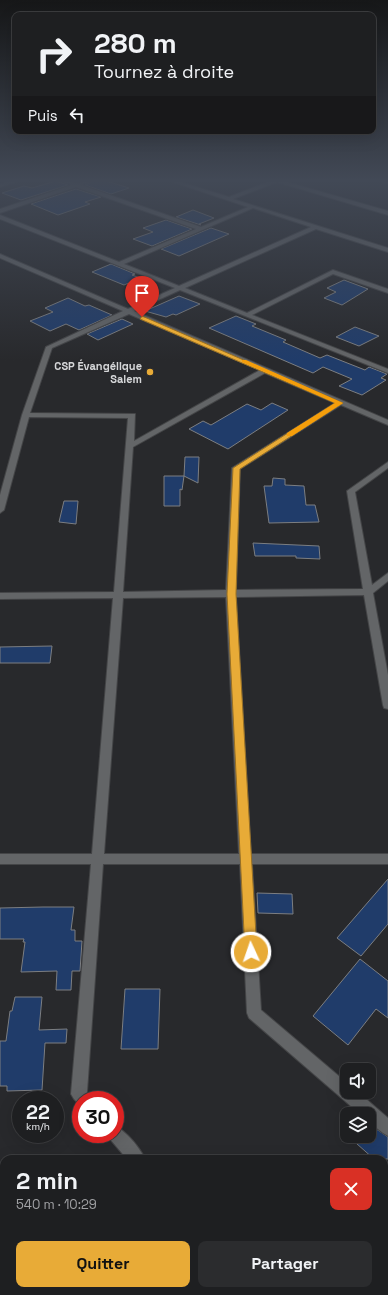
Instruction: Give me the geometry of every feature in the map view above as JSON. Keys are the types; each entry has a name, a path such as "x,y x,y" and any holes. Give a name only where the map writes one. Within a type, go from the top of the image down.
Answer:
{"street":[{"path":"59,240 388,371"},
{"path":"119,264 174,240"},
{"path":"0,510 26,415 49,347 286,240"},
{"path":"356,240 388,250"},
{"path":"376,247 388,241"},
{"path":"0,256 388,423"},
{"path":"247,315 333,272 388,291"},
{"path":"130,446 265,370"},
{"path":"340,403 236,468 231,594 254,1013 388,1128"},
{"path":"26,415 132,416 79,1091"},
{"path":"388,464 351,491 370,592 388,705"},
{"path":"0,596 370,592 388,576"},
{"path":"0,859 388,859"},
{"path":"123,1143 133,1155"}],"building":[{"path":"137,240 165,240 152,246"},
{"path":"181,240 214,240 179,256 161,249"},
{"path":"111,264 135,274 132,275 140,278 124,285 92,272"},
{"path":"344,280 368,289 342,305 324,298 336,292 327,288"},
{"path":"179,296 200,304 176,315 173,314 166,317 145,311"},
{"path":"68,298 85,306 89,305 112,315 79,330 66,324 50,331 30,321 53,312 45,308"},
{"path":"236,316 256,324 252,326 286,340 283,342 320,358 327,355 365,370 369,367 387,374 381,378 386,380 362,395 339,386 352,379 323,367 313,373 209,328"},
{"path":"122,319 133,324 98,340 87,334"},
{"path":"355,327 379,336 359,346 336,337"},
{"path":"272,403 288,410 228,449 189,429 203,421 211,425 247,404 261,410"},
{"path":"185,457 199,457 198,483 184,476"},
{"path":"164,476 184,476 182,490 180,489 180,506 164,506"},
{"path":"273,478 285,479 285,485 304,486 306,505 315,505 319,522 269,523 264,486 272,486"},
{"path":"64,501 78,501 76,524 59,522"},
{"path":"253,543 319,546 320,559 296,558 296,556 255,556"},
{"path":"52,646 50,663 0,663 0,647"},
{"path":"388,879 388,924 361,956 337,938"},
{"path":"257,893 292,894 293,914 258,913"},
{"path":"74,907 71,930 75,930 75,941 82,941 80,971 72,971 71,990 56,990 57,971 21,972 25,942 23,942 24,939 0,939 0,908"},
{"path":"360,959 388,981 388,1018 376,1009 348,1045 313,1016"},
{"path":"125,989 160,989 158,1049 121,1049"},
{"path":"15,997 42,997 39,1030 67,1029 66,1043 45,1043 42,1090 7,1091 7,1086 0,1086 0,1041 6,1041 10,1011 12,1011"},
{"path":"376,1129 388,1137 388,1155 369,1155 356,1143 376,1143"}],"slow traffic":[{"path":"244,361 340,403 290,434"}],"place":[{"name":"CSP Évangélique Salem","path":"150,372"}],"route":[{"path":"142,317 340,403 236,468 231,594 251,952"}]}
